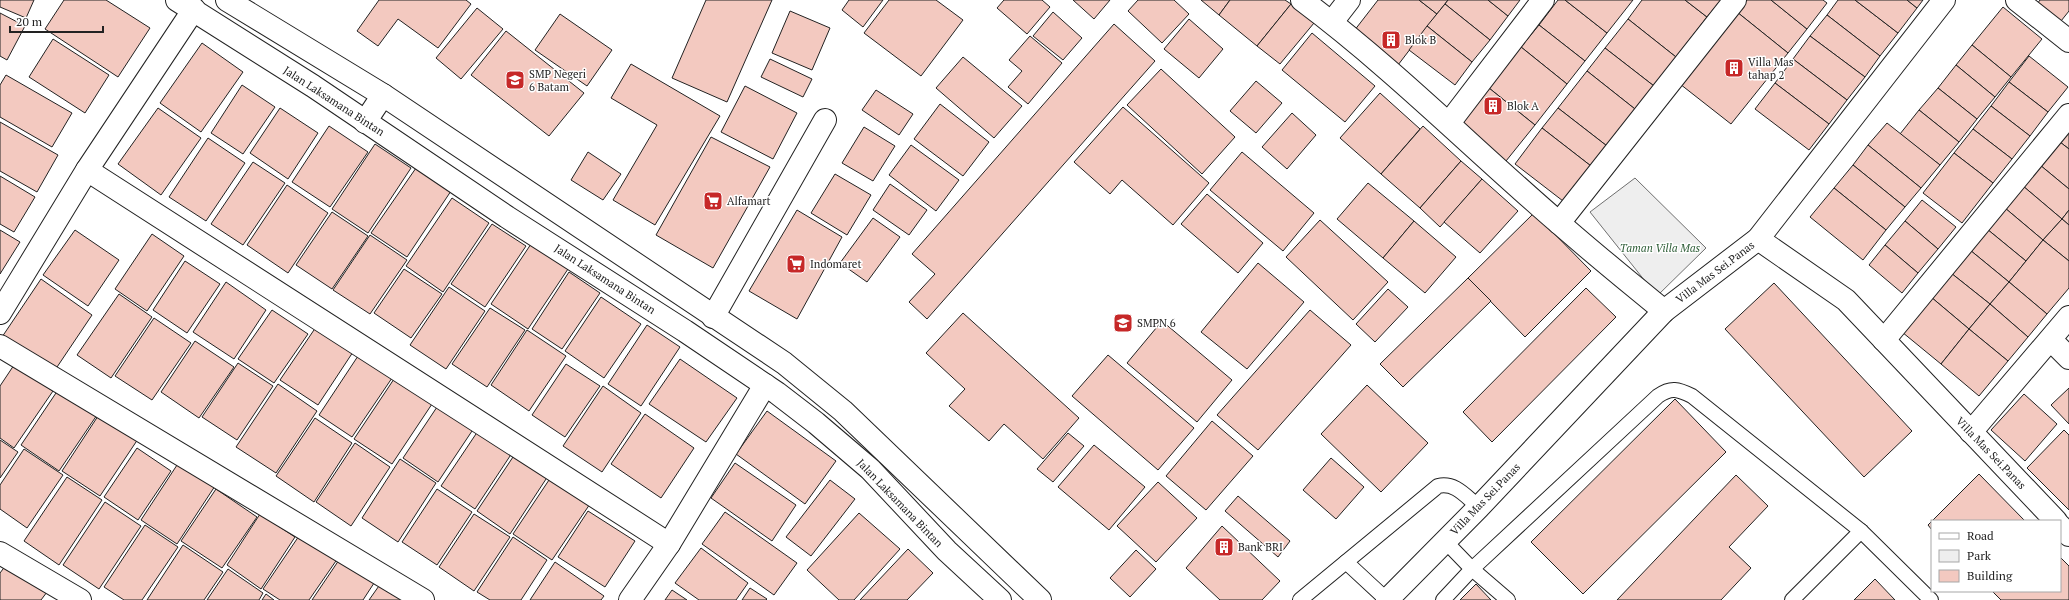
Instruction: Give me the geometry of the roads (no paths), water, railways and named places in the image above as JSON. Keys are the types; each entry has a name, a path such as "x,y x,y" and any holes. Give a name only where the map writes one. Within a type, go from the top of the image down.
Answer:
{"street":[{"path":"227,0 383,95 713,317 784,363 843,411 1040,600"},
{"path":"1302,0 1332,22 1450,123 1559,223 1664,311"},
{"path":"1332,22 1349,0"},
{"path":"1450,123 1543,0"},
{"path":"1559,223 1734,0"},
{"path":"1758,239 1944,0"},
{"path":"2017,0 2069,40"},
{"path":"0,313 88,170 185,5"},
{"name":"Jalan Laksamana Bintan","path":"185,5 765,385 816,423 870,469 947,551 1000,600"},
{"path":"365,122 383,95"},
{"path":"1884,340 2069,114"},
{"path":"713,317 825,120"},
{"path":"88,170 669,544"},
{"name":"Villa Mas Sei.Panas","path":"1387,600 1479,507 1664,311 1758,239 1846,300 2055,520"},
{"path":"1971,432 2069,317"},
{"path":"2050,340 2069,358"},
{"path":"0,346 423,600"},
{"path":"630,600 669,544 765,385"},
{"path":"2061,527 2069,535"},
{"path":"0,553 80,600"}],"lane":[{"path":"1443,600 1472,569 1658,396 1668,389 1679,389 1692,396 1861,531 1931,600"},
{"path":"1300,600 1438,486 1446,484 1456,488 1479,507"},
{"path":"1792,600 1861,531"},
{"path":"1445,541 1472,569 1508,600"},
{"path":"1346,562 1387,600"}],"place":[{"name":"Blok B","path":"1391,40"},
{"name":"Villa Mas tahap 2","path":"1734,68"},
{"name":"SMP Negeri 6 Batam","path":"515,80"},
{"name":"Blok A","path":"1493,106"},
{"name":"Alfamart","path":"713,201"},
{"name":"Indomaret","path":"796,264"},
{"name":"SMPN 6","path":"1123,323"},
{"name":"Bank BRI","path":"1224,547"}],"park label":[{"name":"Taman Villa Mas","path":"1660,248"}]}
